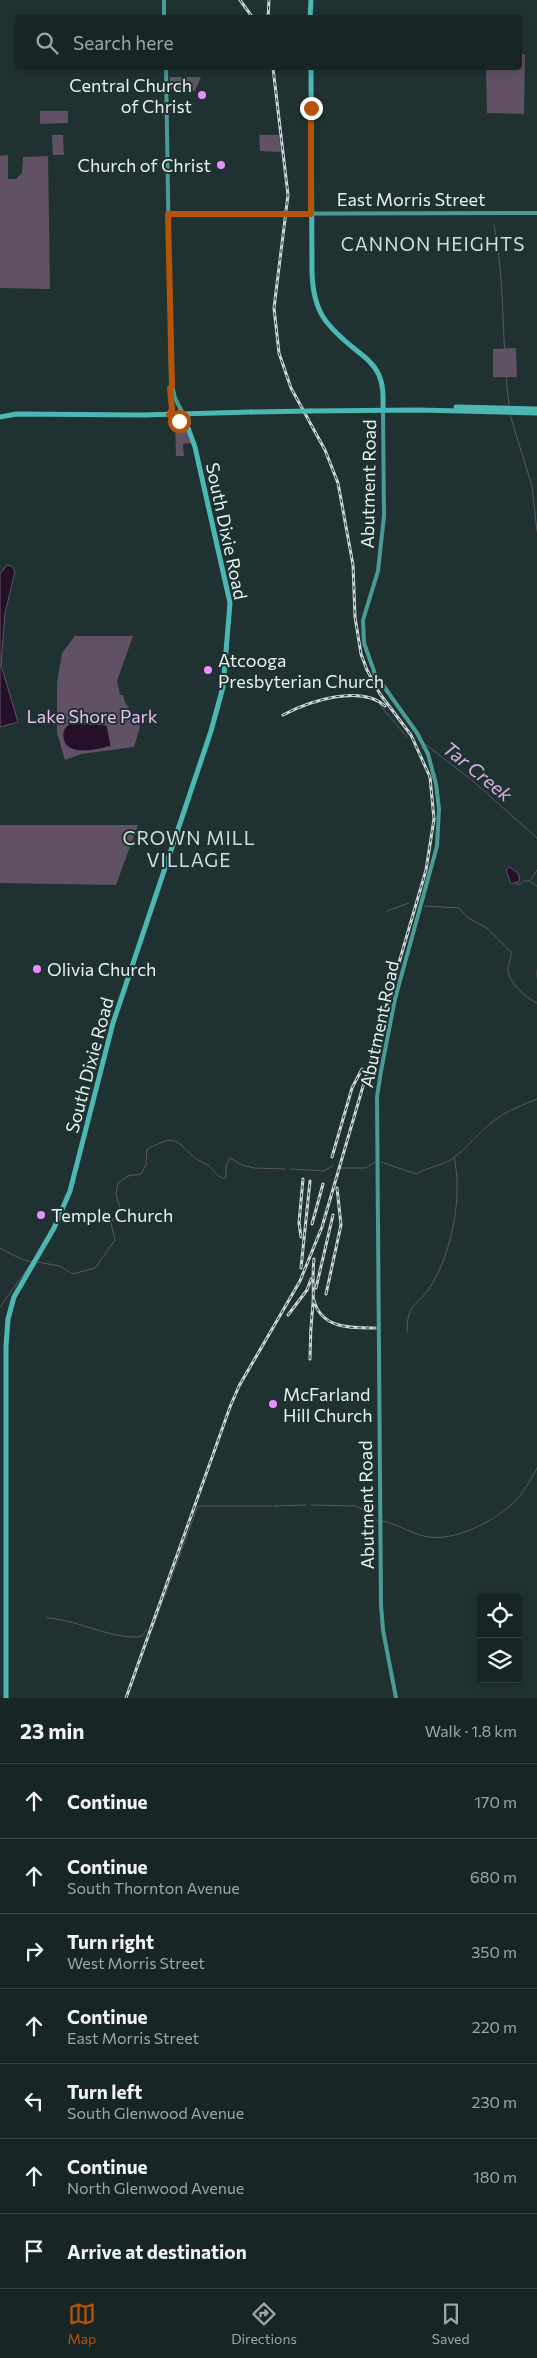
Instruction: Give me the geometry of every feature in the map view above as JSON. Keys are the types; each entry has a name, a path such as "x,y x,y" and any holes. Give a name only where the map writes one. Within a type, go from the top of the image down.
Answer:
{"main road":[{"path":"164,0 164,15"},
{"path":"310,15 311,0"},
{"path":"166,70 172,386 175,398 183,414"},
{"path":"311,70 312,281 318,310 332,330 374,367 382,383 382,410"},
{"name":"East Morris Street","path":"168,214 537,213"},
{"path":"170,415 172,409 170,388 172,386"},
{"path":"418,410 422,408 488,407 537,409"},
{"path":"0,417 16,414 170,415 382,410 537,413"},
{"name":"Abutment Road","path":"382,410 383,533 378,570 363,620 364,643 376,674 417,733 428,754 436,784 439,809 437,846 395,999 381,1069 378,1097 381,1605 383,1630 396,1698"},
{"name":"South Dixie Road","path":"6,1698 6,1328 12,1302 60,1217 70,1191 113,1022 211,731 223,687 230,603 190,432 183,414"},
{"path":"170,415 190,432"}],"green space":[{"path":"525,54 524,114 487,113 486,70 522,70 522,55"},
{"path":"170,77 201,77 195,91 170,90"},
{"path":"40,111 68,111 68,123 40,124"},
{"path":"52,135 63,135 64,155 53,155"},
{"path":"259,135 279,135 281,152 260,151"},
{"path":"8,155 8,179 16,179 22,173 23,157 48,156 50,289 0,288 0,156"},
{"path":"516,348 517,377 493,377 493,349"},
{"path":"175,419 187,431 192,443 183,444 184,456 176,456"},
{"name":"Lake Shore Park","path":"75,636 133,636 117,681 120,695 123,695 125,702 140,727 134,747 81,754 65,760 57,733 57,683 62,653"},
{"path":"0,825 138,825 116,885 0,883"}],"shaded area":[{"path":"7,565 12,566 15,572 5,613 1,665 18,722 0,727 0,574"},
{"path":"70,723 107,725 111,746 83,751 70,748 65,744 63,735 64,729"},
{"path":"510,867 518,873 520,881 511,884 506,870"}],"waterway":[{"path":"494,225 502,292 509,405"},
{"path":"510,415 532,486 537,531"},
{"name":"Tar Creek","path":"379,704 407,737"},
{"name":"Tar Creek","path":"425,744 473,781 537,838"},
{"name":"Tar Creek","path":"531,880 537,870"},
{"path":"516,883 518,885 524,881 530,881"},
{"name":"Tar Creek","path":"531,882 537,886"},
{"path":"387,911 409,903"},
{"path":"425,906 459,908 468,918 487,928 511,952 508,969 509,976 515,986 528,998 537,1003"},
{"name":"Tar Creek","path":"537,970 537,977"},
{"path":"381,1162 416,1174 452,1159 500,1116 537,1099"},
{"path":"37,1262 60,1266 73,1274 95,1268 115,1240 111,1223 120,1208 116,1194 118,1183 128,1176 141,1174 146,1165 147,1149 157,1144 171,1140 176,1141 223,1178 226,1177 226,1166 230,1158 242,1165 254,1168 285,1169"},
{"path":"407,1332 411,1309 432,1284 439,1271 450,1239 454,1222 457,1188 454,1157"},
{"path":"341,1168 366,1168 375,1162"},
{"path":"291,1169 324,1171 333,1166"},
{"path":"0,1248 33,1262"},
{"path":"0,1307 30,1265"},
{"path":"382,1521 429,1537 452,1536 476,1528 488,1522 516,1500 528,1485 537,1468"},
{"path":"274,1506 306,1505"},
{"path":"311,1505 355,1506 365,1510 378,1521"},
{"path":"152,1630 198,1506 271,1506"},
{"path":"47,1618 71,1622 121,1636 142,1636 147,1629"}],"railway":[{"path":"240,0 251,15"},
{"path":"268,15 269,0"},
{"path":"126,1698 230,1407 239,1386 300,1281 322,1227 426,870 434,819 430,777 411,735 380,694 361,654 355,617 353,565 338,483 325,450 291,388 279,353 274,308 288,195 273,70"},
{"path":"283,715 320,700 349,695 375,699 385,706"},
{"path":"332,1157 352,1088 362,1069"},
{"path":"301,1237 299,1223 303,1179"},
{"path":"301,1268 310,1181"},
{"path":"312,1224 323,1184"},
{"path":"326,1294 341,1225 337,1188"},
{"path":"316,1288 333,1215"},
{"path":"310,1359 314,1259"},
{"path":"288,1315 307,1290 311,1279"},
{"path":"314,1300 323,1317 330,1322 347,1327 375,1328"}],"place":[{"name":"Central Church of Christ","path":"202,95"},
{"name":"Church of Christ","path":"221,165"},
{"name":"Atcooga Presbyterian Church","path":"208,670"},
{"name":"Olivia Church","path":"37,969"},
{"name":"Temple Church","path":"41,1215"},
{"name":"McFarland Hill Church","path":"273,1404"}],"district":[{"name":"CANNON HEIGHTS","path":"433,243"},
{"name":"CROWN MILL VILLAGE","path":"189,848"}],"route":[{"path":"179,421 172,415 169,415 172,409 170,388 172,386 168,214 311,214 311,108"}]}
